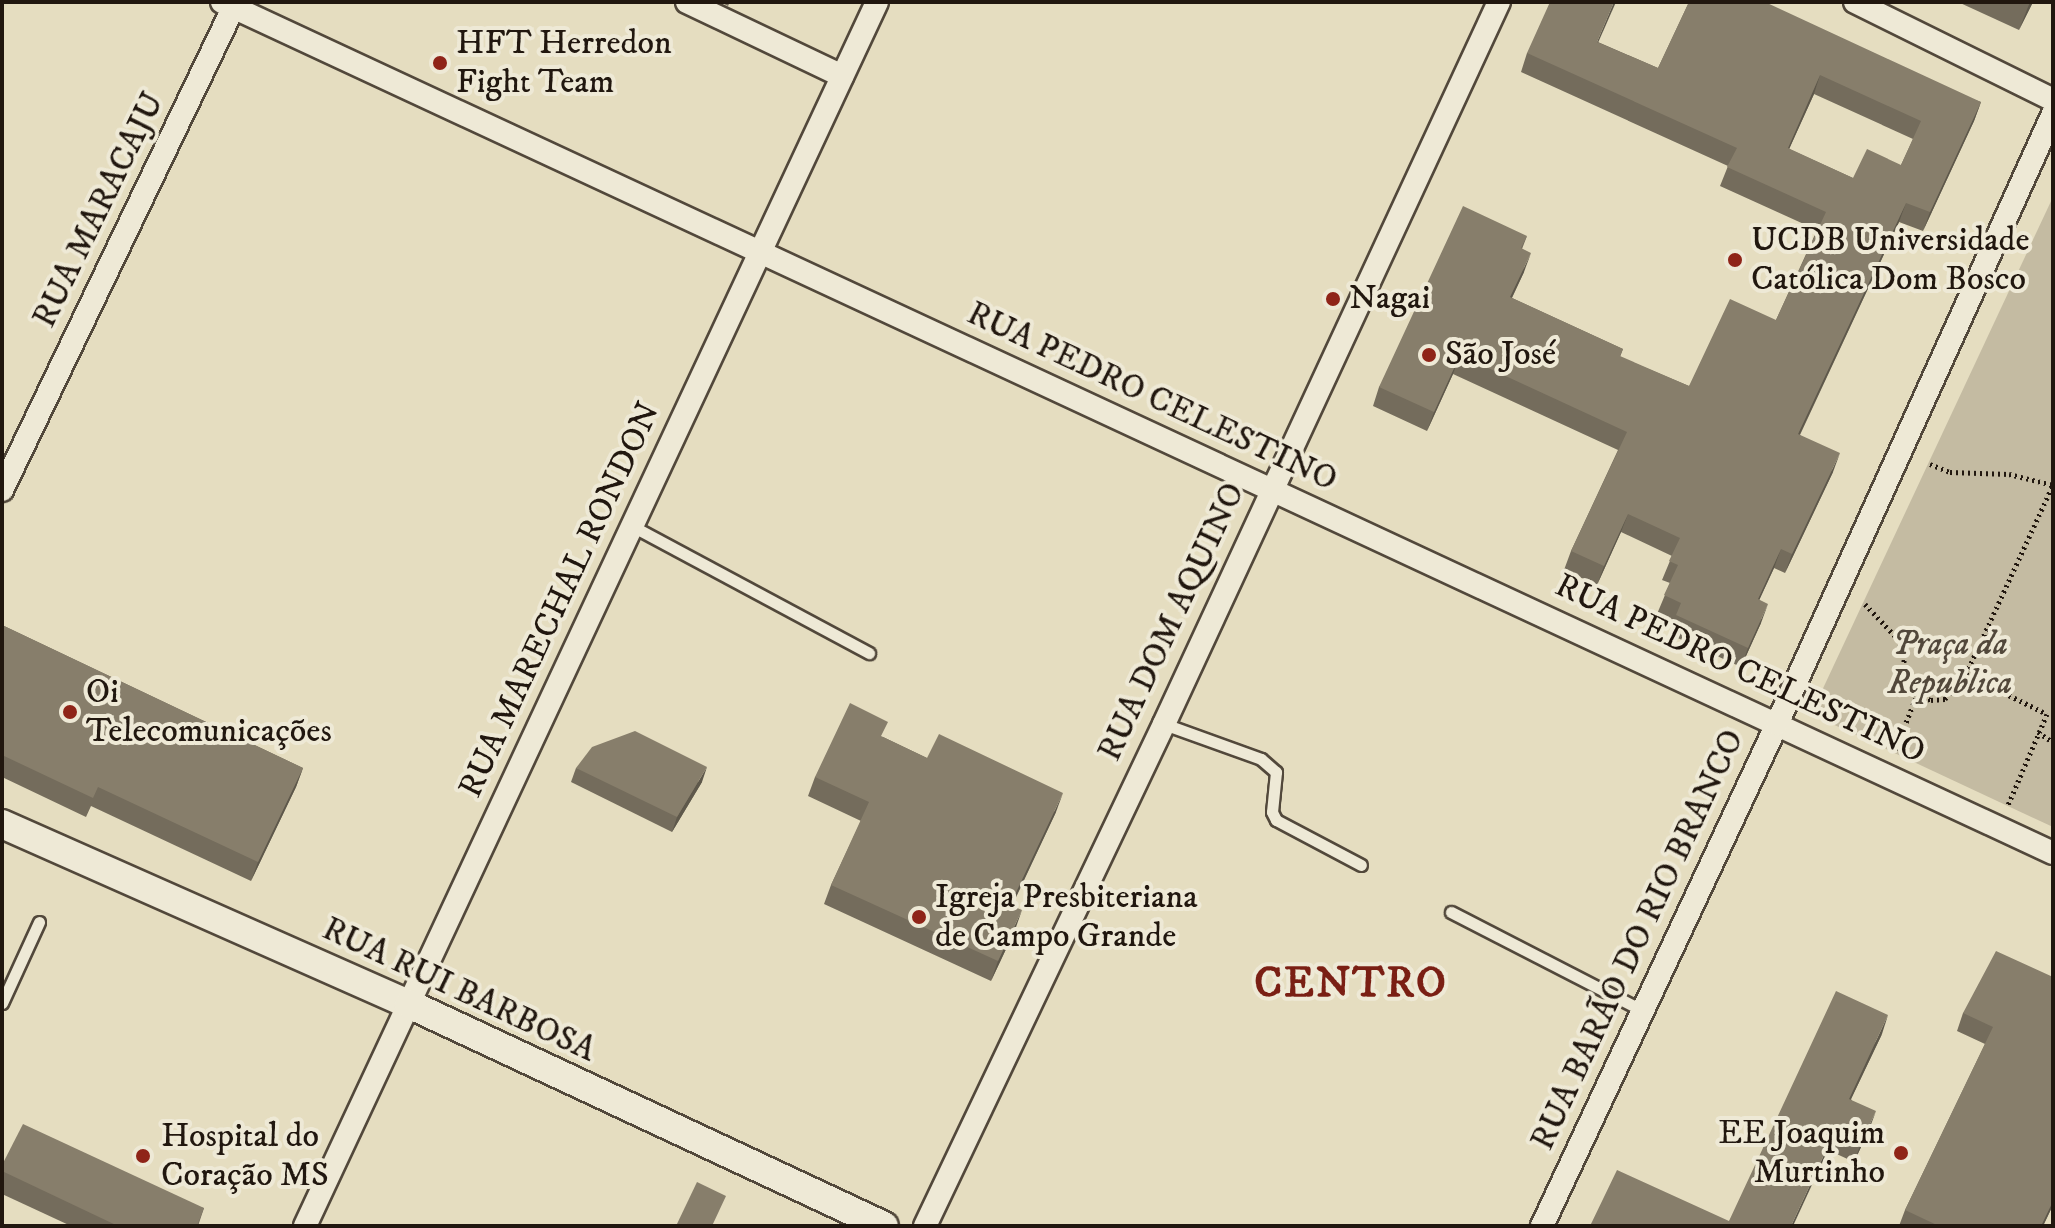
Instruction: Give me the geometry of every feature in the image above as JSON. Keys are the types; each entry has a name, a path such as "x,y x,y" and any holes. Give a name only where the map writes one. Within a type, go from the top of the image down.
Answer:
{"street":[{"path":"687,2 842,76"},
{"name":"RUA MARECHAL RONDON","path":"305,1226 877,2"},
{"name":"RUA DOM AQUINO","path":"925,1226 1164,724 1270,489 1499,2"},
{"path":"1855,2 2053,100"},
{"name":"RUA PEDRO CELESTINO","path":"231,4 2053,853"},
{"name":"RUA MARACAJU","path":"2,490 231,4"},
{"name":"RUA BARÃO DO RIO BRANCO","path":"1542,1226 1777,724 2053,114"},
{"name":"RUA RUI BARBOSA","path":"2,824 409,1004 884,1226"}],"lane":[{"path":"632,526 869,653"},
{"path":"1164,724 1261,759 1276,772 1272,812 1276,820 1361,865"},
{"path":"1451,912 1642,1010"},
{"path":"2,1003 39,922"}],"path":[{"path":"1865,604 1897,638 1905,654 1906,685 1917,695 1931,700 1945,699 1966,674 2053,485 2009,474 1950,472 1930,464"},
{"path":"1966,674 2047,714 2008,805"},
{"path":"1895,750 1917,695"},
{"path":"2038,732 2053,742"}],"green space":[{"name":"Praça da Republica","path":"2053,197 2053,827 1811,714"}],"building":[{"path":"1550,2 1614,2 1597,42 1658,68 1689,2 1765,2 1981,102 1930,212 1906,203 1798,434 1840,453 1792,554 1781,549 1758,599 1768,604 1748,648 1676,615 1681,603 1664,595 1678,565 1669,561 1680,538 1628,514 1604,566 1571,551 1627,432 1460,355 1434,412 1379,387 1463,206 1527,236 1521,248 1531,253 1510,297 1623,349 1620,356 1689,386 1730,299 1776,320 1826,212 1727,167 1737,148 1527,53","holes":["1820,75 1921,121 1901,165 1867,149 1853,178 1788,148"]},
{"name":"Oi Telecomunicações","path":"2,625 303,768 258,862 98,787 93,798 2,755"},
{"path":"850,703 888,722 881,736 927,758 939,734 1063,793 1010,905 1022,910 998,961 831,885 869,802 815,777"},
{"path":"635,731 707,767 677,817 576,768 592,747"},
{"path":"1996,951 2053,977 2053,1201 2041,1226 1939,1226 1905,1210 1993,1027 1963,1013"},
{"path":"1836,991 1888,1015 1849,1099 1876,1111 1861,1143 1835,1131 1791,1226 1590,1226 1617,1170 1729,1221"},
{"path":"23,1124 204,1208 197,1226 118,1226 2,1171 2,1165"},
{"path":"697,1182 726,1196 712,1226 676,1226"}],"place":[{"name":"HFT Herredon Fight Team","path":"440,63"},
{"name":"UCDB Universidade Católica Dom Bosco","path":"1735,260"},
{"name":"Nagai","path":"1333,299"},
{"name":"São José","path":"1429,355"},
{"name":"Oi Telecomunicações","path":"70,712"},
{"name":"Igreja Presbiteriana de Campo Grande","path":"919,917"},
{"name":"EE Joaquim Murtinho","path":"1901,1153"},
{"name":"Hospital do Coração MS","path":"143,1156"}],"district":[{"name":"CENTRO","path":"1351,984"}]}
